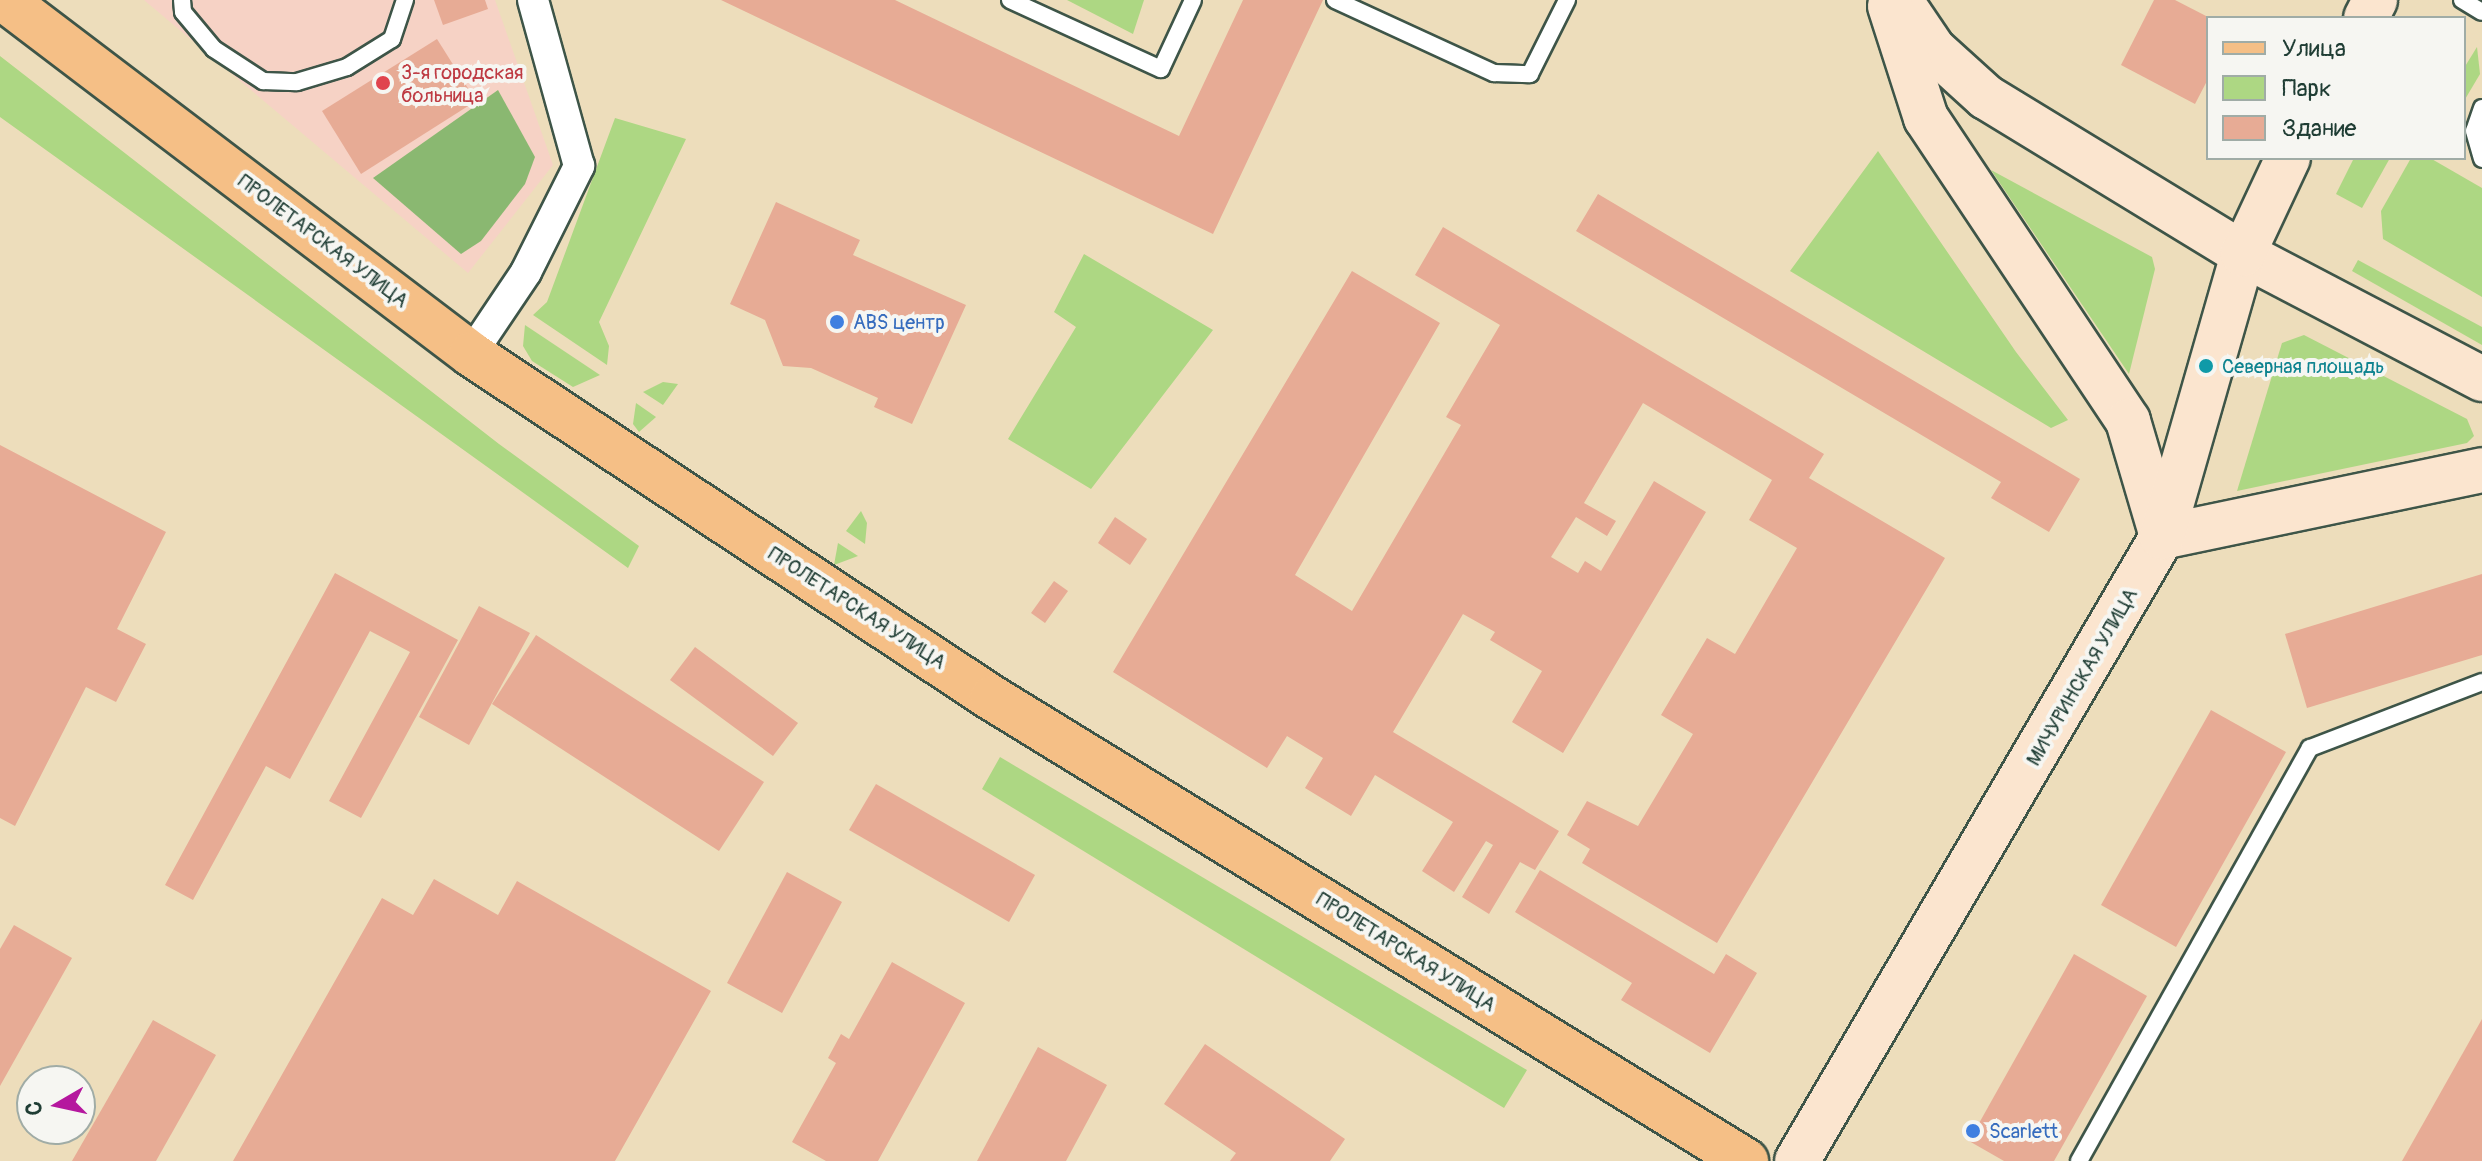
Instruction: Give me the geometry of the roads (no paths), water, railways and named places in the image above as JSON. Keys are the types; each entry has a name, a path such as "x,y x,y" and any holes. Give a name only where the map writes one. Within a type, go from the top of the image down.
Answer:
{"main road":[{"name":"ПРОЛЕТАРСКАЯ УЛИЦА","path":"5,0 471,354 992,698 1746,1161"},
{"path":"1888,0 1899,48 1926,118 2128,421 2162,537 2482,470"},
{"path":"1900,0 1933,49 1986,97 2243,254 2482,379"},
{"name":"МИЧУРИНСКАЯ УЛИЦА","path":"1797,1161 2162,537 2243,254 2287,160"}],"street":[{"path":"471,354 526,272 579,166 533,0"}],"lane":[{"path":"182,0 183,12 214,49 263,81 297,82 347,67 392,39 405,0"},
{"path":"1010,0 1161,69 1193,0"},
{"path":"1335,0 1494,73 1530,74 1567,0"},
{"path":"2462,0 2482,12"},
{"path":"2482,108 2474,131 2482,159"},
{"path":"2079,1161 2310,748 2482,682"}],"place":[{"name":"3-я городская больница","path":"383,83"},
{"name":"ABS центр","path":"837,322"},
{"name":"Северная площадь","path":"2206,366"},
{"name":"Scarlett","path":"1973,1131"}]}
